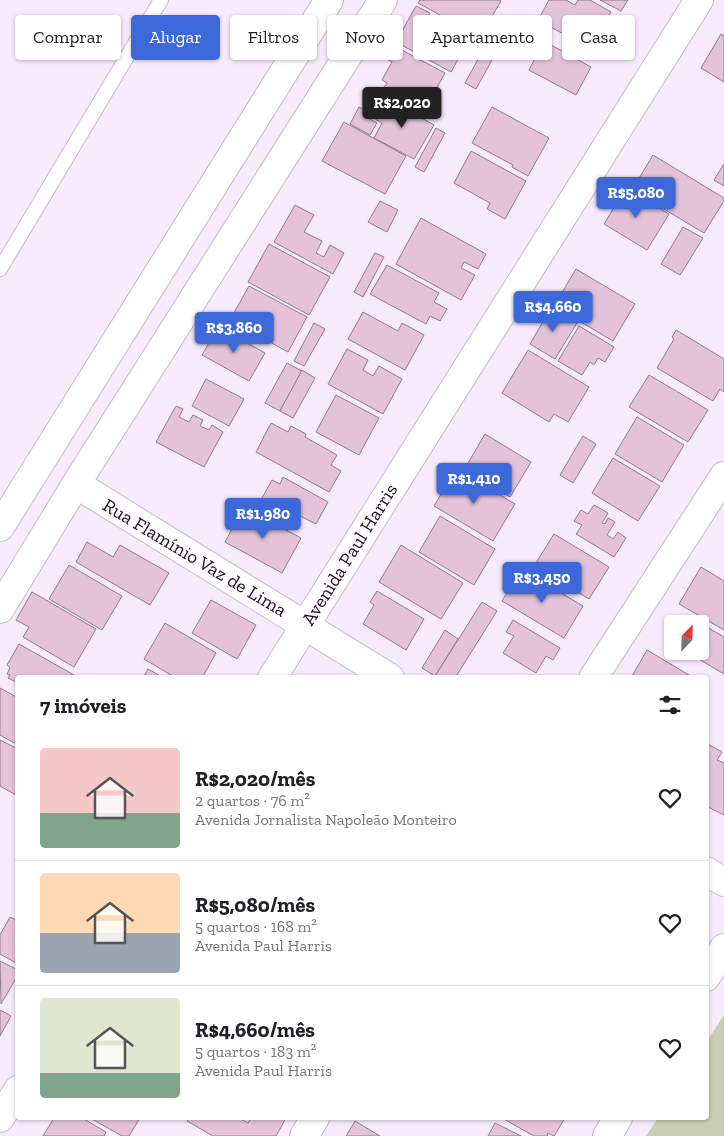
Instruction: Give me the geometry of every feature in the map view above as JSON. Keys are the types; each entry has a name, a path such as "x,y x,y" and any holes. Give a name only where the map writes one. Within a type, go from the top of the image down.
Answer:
{"street":[{"path":"0,527 329,0"},
{"path":"0,609 76,484 383,0"},
{"name":"Avenida Paul Harris","path":"274,675 699,0"},
{"path":"595,675 724,476"},
{"name":"Rua Flamínio Vaz de Lima","path":"76,484 385,675"},
{"path":"709,874 724,882"},
{"path":"709,972 724,948"},
{"path":"0,1118 15,1095"},
{"path":"304,1136 314,1120"},
{"path":"607,1136 617,1120"}],"lane":[{"path":"0,269 161,0"}],"green space":[{"path":"724,1015 724,1136 646,1136 657,1120 709,1120 709,1038"}],"building":[{"path":"420,0 501,1 493,15 440,15 418,3"},
{"path":"549,0 566,0 575,5 578,0 590,0 611,12 609,15 562,15 562,33 552,28 552,15 541,15"},
{"path":"600,0 628,0 621,11"},
{"path":"416,6 430,13 429,15 413,15 413,51 403,46 403,29"},
{"path":"721,34 724,36 724,82 701,68"},
{"path":"552,45 562,51 562,60 578,60 591,67 576,95 529,70 534,60 552,60"},
{"path":"403,51 413,56 413,60 420,60 445,73 424,111 383,89 387,83 382,80 392,62 388,60 403,60"},
{"path":"429,60 458,60 451,72"},
{"path":"478,60 492,60 476,89 465,83"},
{"path":"386,98 434,125 414,159 374,138 382,123 375,119"},
{"path":"359,107 372,114 370,119 377,123 370,135 350,124"},
{"path":"492,107 549,138 528,176 512,167 513,165 472,143"},
{"path":"344,122 406,156 385,194 322,161"},
{"path":"436,128 445,133 424,172 415,167"},
{"path":"471,151 526,181 505,219 487,209 490,203 454,183"},
{"path":"653,155 724,198 704,233 632,190"},
{"path":"724,164 724,186 714,180"},
{"path":"626,188 669,214 647,250 604,224"},
{"path":"380,201 398,210 387,232 368,222"},
{"path":"295,205 314,215 304,232 322,241 316,253 324,257 330,245 344,253 333,274 274,242"},
{"path":"421,218 486,254 478,269 464,262 461,268 475,275 461,300 396,264"},
{"path":"683,227 703,238 680,275 661,264"},
{"path":"269,244 330,277 309,315 248,282"},
{"path":"375,253 384,257 363,297 354,292"},
{"path":"387,265 439,293 434,302 447,309 440,321 430,316 426,324 370,294"},
{"path":"576,269 635,304 613,341 554,306"},
{"path":"249,286 307,317 288,352 230,320"},
{"path":"551,308 577,323 555,359 530,344"},
{"path":"363,312 398,331 402,323 424,335 405,370 348,339"},
{"path":"314,323 325,329 304,366 294,361"},
{"path":"579,326 614,347 605,362 598,358 594,365 590,362 582,375 558,361"},
{"path":"218,327 265,353 249,381 202,355"},
{"path":"676,330 724,359 724,392 720,389 713,401 657,368 674,339 672,337"},
{"path":"347,349 368,360 363,370 373,376 379,366 402,379 383,414 328,384"},
{"path":"528,350 589,387 568,422 554,414 549,422 502,393"},
{"path":"287,363 302,371 280,411 265,403"},
{"path":"302,370 315,378 293,418 280,411"},
{"path":"649,375 708,410 688,442 629,407"},
{"path":"206,379 244,399 229,426 192,406"},
{"path":"336,395 379,418 359,455 316,432"},
{"path":"176,406 183,409 179,417 189,422 193,415 203,420 200,426 209,430 212,425 223,432 204,467 156,442"},
{"path":"637,417 684,445 662,482 615,454"},
{"path":"271,423 288,432 291,426 306,434 305,437 337,455 331,465 341,471 329,492 256,452"},
{"path":"485,434 531,462 510,497 464,470"},
{"path":"583,436 596,444 573,483 560,475"},
{"path":"613,458 660,486 638,521 592,493"},
{"path":"456,469 515,504 493,541 434,506"},
{"path":"283,477 328,502 316,524 300,516 295,525 258,505 272,480 280,484"},
{"path":"594,505 608,513 602,523 605,524 608,518 615,522 607,535 613,539 618,532 626,538 614,557 576,534 582,525 574,521 581,510 588,514"},
{"path":"244,507 301,538 282,573 225,542"},
{"path":"440,516 495,549 474,585 419,552"},
{"path":"554,534 609,567 589,599 534,566"},
{"path":"87,542 113,557 120,545 169,573 150,605 76,562"},
{"path":"401,545 463,583 441,619 379,582"},
{"path":"69,565 122,596 102,630 49,599"},
{"path":"701,567 724,581 724,630 709,621 709,615 698,615 679,604"},
{"path":"521,569 583,606 564,638 502,601"},
{"path":"377,591 424,619 406,650 363,624 374,605 370,602"},
{"path":"32,592 96,629 74,667 23,637 29,627 16,620"},
{"path":"211,600 256,625 237,659 192,633"},
{"path":"482,602 497,611 457,675 436,675"},
{"path":"513,620 560,648 553,660 546,656 536,673 503,653 514,636 506,632"},
{"path":"165,623 216,653 204,675 171,675 144,659"},
{"path":"709,628 724,637 724,674 700,660 709,660"},
{"path":"445,630 458,639 436,675 422,668"},
{"path":"19,644 74,675 15,675 15,682 8,678 10,675 7,674 10,668 7,665"},
{"path":"647,650 689,675 633,675"},
{"path":"148,669 159,675 145,675"},
{"path":"0,688 15,696 15,743 0,735"},
{"path":"0,740 15,748 15,794 0,786"},
{"path":"709,745 722,752 717,760 724,763 724,815 709,808"},
{"path":"10,917 15,920 15,962 0,954 0,935"},
{"path":"0,961 15,968 15,980 1,1004"},
{"path":"0,1010 11,1016 0,1036"},
{"path":"53,1120 85,1120 106,1132 104,1136 43,1136"},
{"path":"94,1120 139,1120 129,1136 122,1136"},
{"path":"243,1120 248,1123 250,1120 285,1120 276,1136 213,1136 187,1121"},
{"path":"506,1120 564,1120 554,1136 548,1133 547,1136 534,1136"},
{"path":"355,1121 380,1136 346,1136"},
{"path":"495,1123 521,1136 488,1136"}]}
